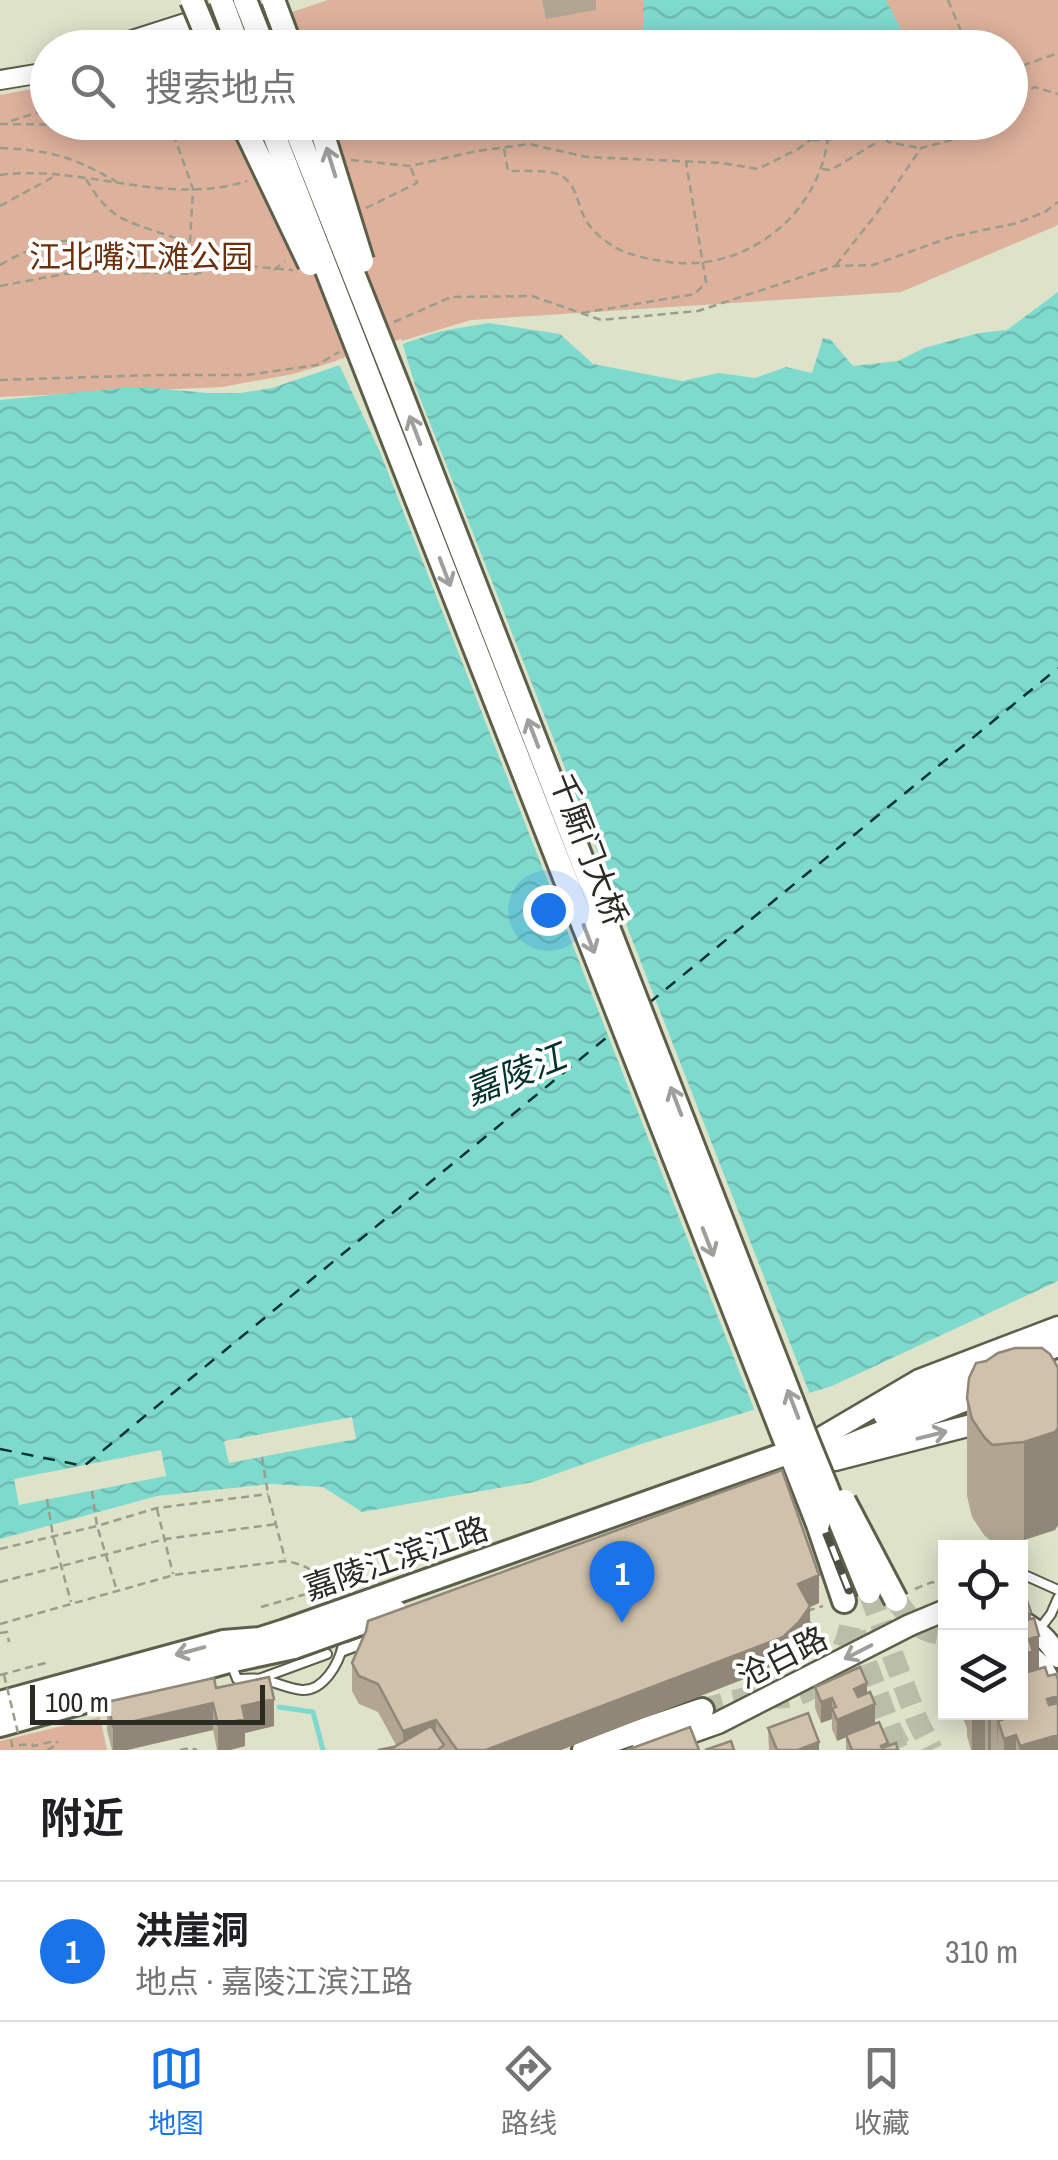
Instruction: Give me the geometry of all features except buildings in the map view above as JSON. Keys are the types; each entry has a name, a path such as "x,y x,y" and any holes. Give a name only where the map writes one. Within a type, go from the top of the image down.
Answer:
{"main road":[{"path":"192,0 204,30"},
{"path":"221,0 232,30"},
{"path":"245,0 257,30"},
{"path":"273,0 284,30"},
{"path":"250,140 377,399"},
{"name":"千厮门大桥","path":"275,140 788,1446 836,1602"},
{"name":"千厮门大桥","path":"300,140 806,1443 868,1592"},
{"path":"324,140 399,389"},
{"name":"嘉陵江滨江路","path":"806,1443 919,1380 1058,1327"},
{"name":"嘉陵江滨江路","path":"0,1703 223,1642 290,1639 1058,1345"},
{"name":"嘉陵江滨江路","path":"9,1732 770,1477 1058,1363"},
{"name":"嘉陵江滨江路","path":"770,1477 1002,1418"},
{"path":"806,1443 900,1597"},
{"name":"沧白路","path":"642,1750 718,1724 938,1613"},
{"path":"1029,1626 1052,1646 1058,1657"},
{"path":"1028,1655 1041,1666 1058,1698"},
{"path":"584,1750 702,1710"}],"street":[{"path":"166,30 254,0"},
{"path":"200,30 290,0"},
{"path":"0,68 30,63"},
{"path":"0,80 30,75"},
{"path":"343,1650 386,1634"}],"lane":[{"path":"1028,1577 1058,1590"},
{"path":"259,1678 302,1690 316,1688 331,1673 343,1650 346,1615 334,1590"},
{"path":"1029,1626 1051,1614 1058,1598"},
{"path":"229,1660 237,1679 259,1678 327,1654"}],"path":[{"path":"948,0 960,30"},
{"path":"1028,64 1058,53"},
{"path":"1028,91 1034,87 1058,94"},
{"path":"2,123 30,114"},
{"path":"2,123 30,123"},
{"path":"175,140 193,189 190,244"},
{"path":"343,159 410,166 504,147 530,144 587,157 758,168 798,150 810,140 828,140 821,168 800,206 780,230 750,249 712,262 684,264 640,258 612,246 587,222 573,187 559,174 508,172 504,147"},
{"path":"821,168 831,170 874,144 874,140"},
{"path":"886,140 921,148 951,140"},
{"path":"0,148 50,152 81,162 119,183"},
{"path":"836,266 878,213 921,148"},
{"path":"581,313 695,294 706,282 686,162"},
{"path":"0,175 56,175 193,189 252,179"},
{"path":"0,206 56,175"},
{"path":"0,286 102,271 204,271 210,262 208,254 121,218 102,204 86,179"},
{"path":"388,324 451,297 532,296 601,320 698,311 836,266 873,265 951,237 1017,223 1058,202"},
{"path":"0,266 40,245 82,240 126,256 143,271"},
{"path":"210,262 291,270"},
{"path":"0,380 247,375 317,365 345,348"},
{"path":"262,1457 285,1561"},
{"path":"92,1491 97,1526 118,1593"},
{"path":"0,1549 157,1508 268,1494"},
{"path":"47,1500 71,1604"},
{"path":"157,1508 174,1575"},
{"path":"0,1582 165,1539 277,1524"},
{"path":"0,1624 174,1575 285,1561 318,1573 334,1590"},
{"path":"900,1597 932,1582 938,1584"},
{"path":"260,1607 334,1590"},
{"path":"828,1660 804,1612 836,1602"},
{"path":"0,1634 7,1632 9,1642"},
{"path":"47,1750 57,1742 12,1746 2,1675 49,1662"},
{"path":"180,1750 197,1750"}],"green space":[{"name":"江北嘴江滩公园","path":"328,0 1058,0 1058,225 901,292 471,320 293,374 222,387 0,397 0,95 30,89 30,140 1028,140 1028,30 239,30"},
{"path":"100,1717 107,1750 0,1750 0,1741"}],"water":[{"path":"643,0 886,0 901,30 643,30"},
{"name":"嘉陵江","path":"1058,292 1058,1281 832,1386 641,1444 533,1482 362,1512 323,1487 270,1484 157,1496 0,1539 0,400 123,388 241,393 272,388 441,331 489,323 560,334 593,364 682,381 719,373 755,378 786,367 812,373 823,338 830,339 853,366 898,361 924,348 979,333 1007,330"}],"pier":[{"path":"401,339 415,385 811,1397 756,1414 380,452 337,360"},
{"path":"352,1417 356,1439 229,1463 224,1441"},
{"path":"161,1450 166,1476 19,1505 14,1479"}],"waterway":[{"path":"279,1707 313,1712 323,1750"}],"ferry route":[{"path":"649,1003 1058,668"},
{"path":"0,1449 84,1466 612,1033"}],"tunnel":[{"path":"869,1592 932,1750"},
{"path":"896,1600 922,1628 938,1633"},
{"path":"702,1710 743,1699 785,1697 808,1690 834,1665 851,1621"},
{"path":"855,1633 902,1750"},
{"path":"891,1730 899,1750"}],"railway":[{"path":"236,0 248,30"},
{"path":"280,140 849,1590"}],"place":[{"name":"洪崖洞","path":"622,1623"}]}
